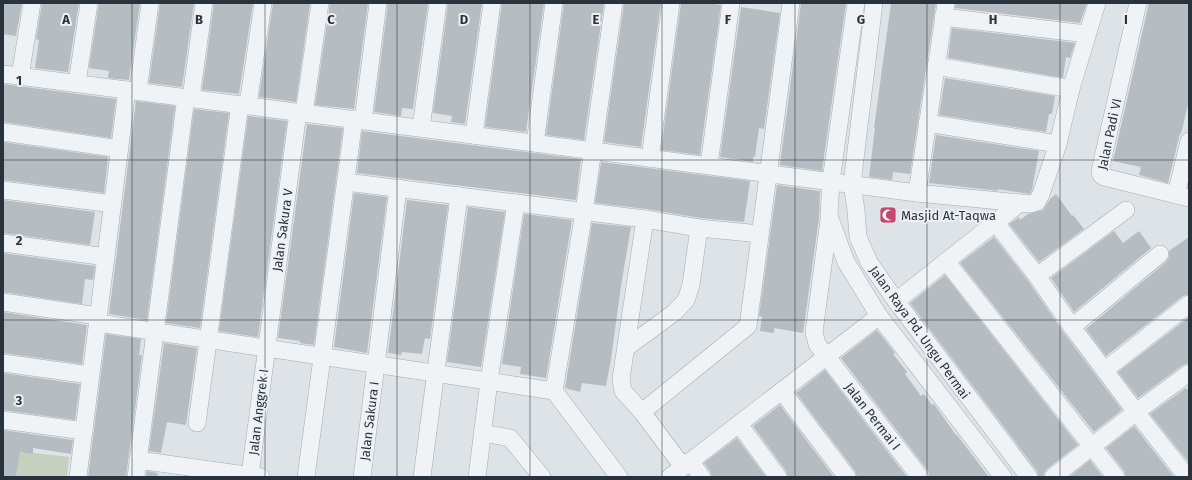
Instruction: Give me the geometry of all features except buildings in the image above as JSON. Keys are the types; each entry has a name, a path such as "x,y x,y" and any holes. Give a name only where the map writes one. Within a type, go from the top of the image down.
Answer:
{"street":[{"path":"20,76 32,3"},
{"path":"77,83 89,3"},
{"path":"78,477 120,149 150,3"},
{"path":"136,477 188,98 204,3"},
{"path":"197,423 244,105 263,3"},
{"name":"Jalan Sakura V","path":"267,349 301,112 320,3"},
{"path":"306,477 346,182 378,3"},
{"path":"421,128 438,3"},
{"path":"474,135 492,3"},
{"path":"535,143 554,3"},
{"path":"554,391 584,212 614,3"},
{"path":"650,158 671,3"},
{"path":"709,165 731,3"},
{"path":"642,412 748,326 791,3"},
{"name":"Jalan Raya Pd. Ungu Permai","path":"856,3 831,181 829,216 846,262 879,316 1003,477"},
{"name":"Jalan Raya Pd. Ungu Permai","path":"874,3 852,184 858,236 869,262 896,301 1029,477"},
{"path":"3,74 917,193 1030,204 1037,202 1058,144 1071,89 1097,3"},
{"name":"Jalan Padi VI","path":"1138,3 1100,175 1104,178 1183,196"},
{"path":"917,193 944,10 1087,34"},
{"path":"936,66 1071,89"},
{"path":"927,123 1058,144"},
{"path":"3,132 120,149"},
{"path":"1183,196 1189,141"},
{"path":"346,182 645,219 699,228 760,234"},
{"name":"Jalan Sakura I","path":"362,477 398,188"},
{"path":"3,190 113,204"},
{"path":"422,477 459,196"},
{"path":"476,477 488,381 516,203"},
{"path":"896,301 1020,203"},
{"path":"1037,276 1126,210"},
{"name":"Jalan Permai I","path":"829,216 814,332 817,344 920,477"},
{"path":"645,219 621,386 623,391 642,412 681,468 702,477"},
{"path":"995,222 1037,276 1072,327 1187,477"},
{"path":"626,348 675,312 686,300 691,285 699,228"},
{"path":"3,243 106,257"},
{"path":"1072,327 1160,254"},
{"path":"946,261 1116,477"},
{"path":"3,302 155,332 554,391 619,477"},
{"path":"1105,370 1189,304"},
{"path":"681,468 782,391 826,355 879,316"},
{"name":"Jalan Anggrek I","path":"255,476 267,349"},
{"path":"3,362 90,375"},
{"path":"1053,477 1136,412 1189,375"},
{"path":"782,391 848,477"},
{"path":"3,420 84,431"},
{"path":"739,424 778,477"},
{"path":"482,433 510,438 537,474"},
{"path":"138,460 255,476"}],"green space":[{"path":"19,451 69,457 67,477 16,477"}],"place":[{"name":"Masjid At-Taqwa","path":"888,215"}]}
